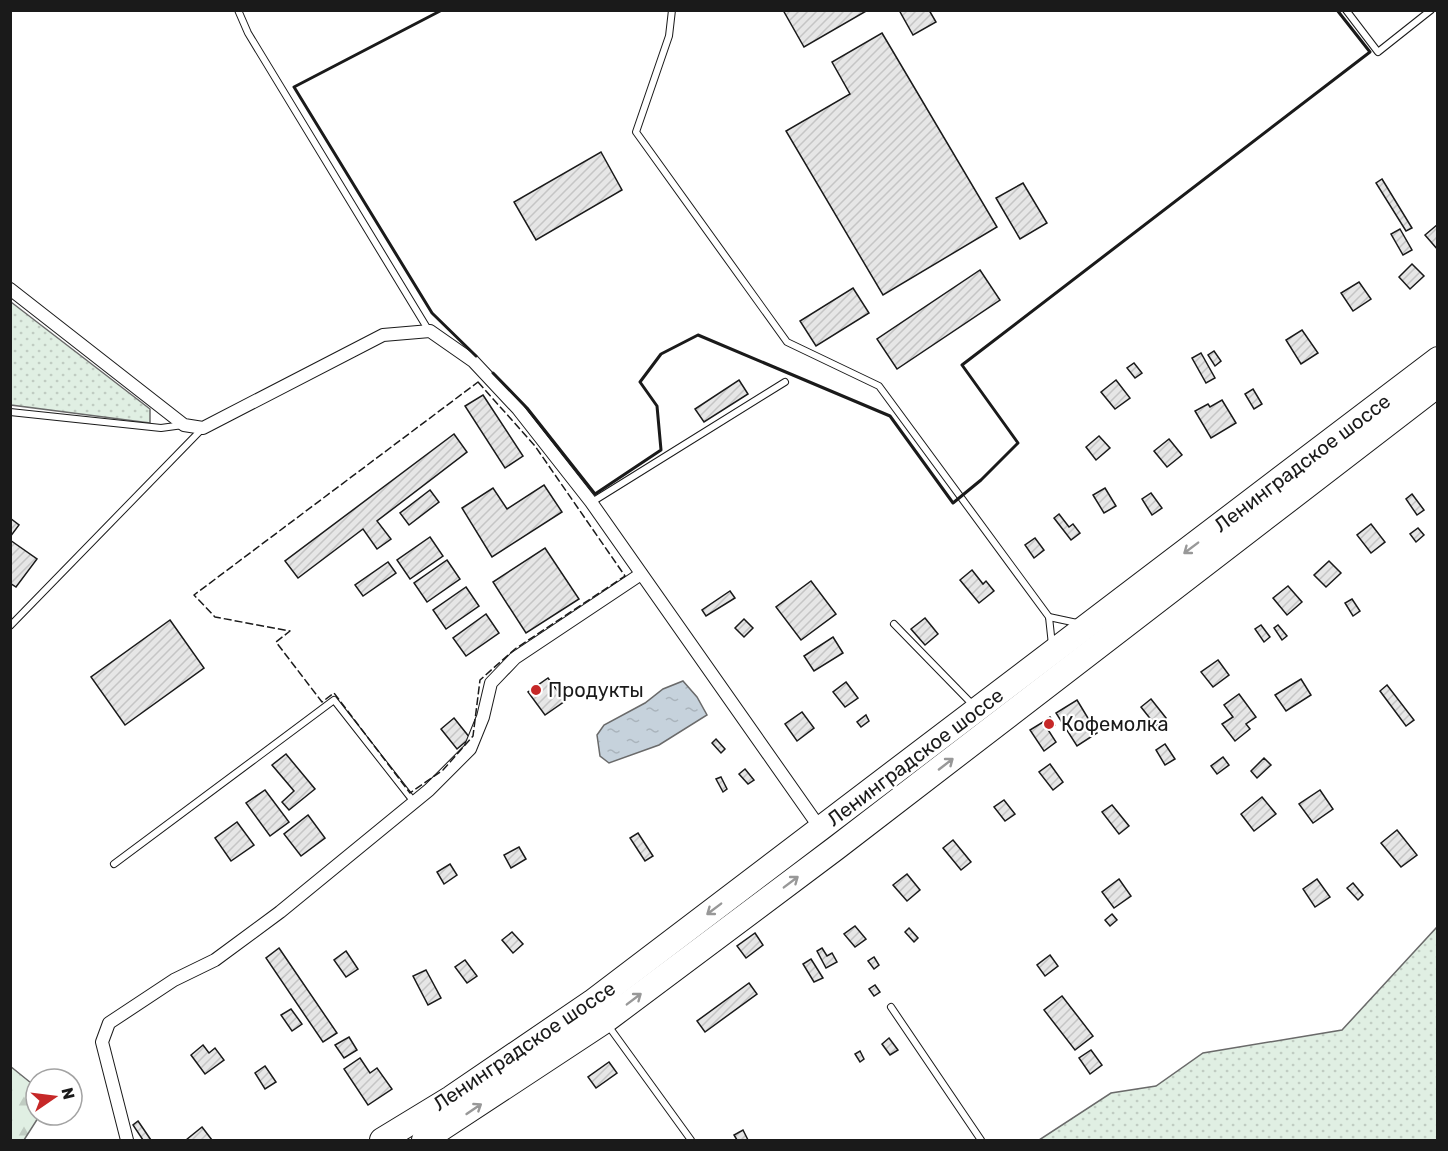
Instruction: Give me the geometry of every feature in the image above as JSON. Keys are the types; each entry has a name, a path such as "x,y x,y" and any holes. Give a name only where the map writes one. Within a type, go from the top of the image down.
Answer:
{"highway":[{"name":"Ленинградское шоссе","path":"382,1140 451,1098 592,1002 1437,359"},
{"name":"Ленинградское шоссе","path":"424,1140 605,1021 836,848 1437,385"}],"street":[{"path":"10,289 184,425 203,428 383,335 430,331 473,361 518,409 591,502 820,828"},
{"path":"126,1140 102,1042 109,1023 174,980 215,960 280,912 414,802 470,749 483,717 491,683 515,658 641,574"}],"lane":[{"path":"238,10 248,33 430,331"},
{"path":"672,10 669,36 636,132 787,342 879,386 1049,617 1052,643 1050,654"},
{"path":"1346,10 1378,51 1431,10"},
{"path":"591,502 785,382"},
{"path":"10,412 161,428 184,425"},
{"path":"10,626 203,428"},
{"path":"1049,617 1066,622 1094,622"},
{"path":"894,624 977,709"},
{"path":"114,864 334,700 414,802"},
{"path":"891,1007 981,1140"},
{"path":"605,1021 691,1140"}],"green space":[{"path":"11,302 150,409 150,423 11,405"},
{"path":"1437,927 1437,1140 1039,1140 1111,1093 1156,1086 1203,1053 1342,1030"},
{"path":"10,1066 24,1077 24,1127 32,1127 24,1140 11,1140"}],"water":[{"path":"683,681 697,697 707,715 659,745 609,763 600,756 597,735 604,725 645,703 663,689"}],"building":[{"path":"783,10 868,10 804,47"},
{"path":"899,10 929,10 936,22 913,35"},
{"path":"882,33 997,227 883,295 786,131 850,94 832,62"},
{"path":"601,152 622,190 536,240 514,202"},
{"path":"1382,179 1412,228 1406,231 1376,183"},
{"path":"1023,183 1047,223 1020,239 996,198"},
{"path":"1438,224 1438,250 1425,235"},
{"path":"1400,229 1412,250 1403,255 1391,234"},
{"path":"1412,264 1424,276 1410,289 1399,277"},
{"path":"980,270 1000,300 897,369 877,339"},
{"path":"1359,282 1371,299 1353,311 1341,293"},
{"path":"853,288 869,313 816,346 800,321"},
{"path":"1302,330 1318,353 1301,364 1286,340"},
{"path":"1214,351 1221,361 1215,366 1208,355"},
{"path":"1201,353 1215,378 1206,383 1192,358"},
{"path":"1134,363 1142,373 1135,378 1127,368"},
{"path":"739,380 748,394 704,422 695,409"},
{"path":"1116,380 1130,398 1115,409 1101,392"},
{"path":"1253,389 1262,404 1254,409 1245,394"},
{"path":"483,395 523,456 505,468 465,406"},
{"path":"1222,400 1236,423 1211,438 1195,411 1208,404 1210,407"},
{"path":"454,434 467,452 377,521 391,539 377,549 363,529 298,578 285,561"},
{"path":"1099,436 1110,448 1096,460 1086,447"},
{"path":"1169,439 1182,455 1167,467 1154,451"},
{"path":"544,485 562,512 492,557 462,508 493,488 507,509"},
{"path":"1105,488 1116,506 1104,513 1093,495"},
{"path":"430,490 439,502 409,525 400,513"},
{"path":"1151,493 1162,508 1152,515 1142,499"},
{"path":"1412,494 1424,510 1417,515 1406,499"},
{"path":"1059,514 1069,527 1073,524 1080,533 1071,540 1054,518"},
{"path":"10,518 19,525 10,537"},
{"path":"1371,524 1385,542 1371,553 1357,535"},
{"path":"1418,528 1424,535 1416,542 1410,534"},
{"path":"430,537 443,556 410,579 397,560"},
{"path":"1035,538 1044,550 1034,558 1025,545"},
{"path":"10,540 37,559 16,587 10,583"},
{"path":"545,548 579,599 526,633 493,582"},
{"path":"447,560 460,579 427,602 414,583"},
{"path":"1329,561 1341,573 1326,587 1314,575"},
{"path":"388,562 396,573 363,596 355,585"},
{"path":"972,570 983,584 986,581 994,591 979,603 960,580"},
{"path":"811,581 836,614 801,640 776,607"},
{"path":"1288,586 1302,602 1287,615 1273,598"},
{"path":"466,587 479,606 446,629 433,610"},
{"path":"730,591 735,598 706,616 702,610"},
{"path":"1352,599 1360,611 1353,616 1345,603"},
{"path":"486,614 499,633 466,656 453,638"},
{"path":"925,618 938,634 925,645 911,629"},
{"path":"744,619 753,628 744,637 735,628"},
{"path":"170,620 204,668 125,725 91,677"},
{"path":"1261,625 1270,637 1264,642 1255,629"},
{"path":"1278,625 1287,636 1282,640 1274,628"},
{"path":"833,637 843,653 814,671 804,656"},
{"path":"1218,660 1229,675 1213,687 1201,672"},
{"path":"548,678 565,701 545,715 528,692"},
{"path":"1301,679 1311,695 1286,711 1275,695"},
{"path":"846,682 858,698 845,707 833,692"},
{"path":"1387,685 1414,720 1406,726 1380,691"},
{"path":"1239,694 1256,717 1246,724 1250,729 1235,741 1222,724 1233,717 1224,705"},
{"path":"1151,699 1166,718 1156,726 1141,707"},
{"path":"1077,700 1097,733 1077,746 1056,713"},
{"path":"802,712 814,728 797,741 785,724"},
{"path":"866,715 869,721 861,727 857,722"},
{"name":"Кофемолка","path":"1050,717 1055,725 1048,730 1043,722"},
{"path":"454,718 470,738 457,749 441,729"},
{"path":"1043,722 1056,742 1044,751 1030,730"},
{"path":"716,739 725,749 721,753 712,743"},
{"path":"1165,744 1175,759 1165,765 1156,750"},
{"path":"286,754 315,789 289,810 282,802 294,791 272,765"},
{"path":"1223,757 1229,765 1217,774 1211,766"},
{"path":"1264,758 1271,765 1257,778 1251,771"},
{"path":"1050,764 1063,782 1053,790 1039,772"},
{"path":"745,769 754,780 748,784 739,774"},
{"path":"721,777 727,789 723,792 716,779"},
{"path":"265,790 289,822 270,836 246,803"},
{"path":"1320,790 1333,809 1313,823 1299,804"},
{"path":"1262,797 1276,814 1254,831 1241,814"},
{"path":"1004,800 1015,814 1005,821 994,807"},
{"path":"1112,805 1129,826 1119,834 1102,812"},
{"path":"308,815 325,838 301,856 284,834"},
{"path":"237,822 254,845 231,861 215,838"},
{"path":"1397,830 1417,855 1401,867 1381,843"},
{"path":"638,833 653,856 645,861 630,838"},
{"path":"953,840 971,862 961,870 943,848"},
{"path":"519,847 526,859 511,868 504,855"},
{"path":"450,864 457,875 444,884 437,872"},
{"path":"907,874 920,890 907,901 893,885"},
{"path":"1119,879 1131,896 1114,908 1102,892"},
{"path":"1317,879 1330,897 1315,907 1303,889"},
{"path":"1353,883 1363,895 1358,900 1347,888"},
{"path":"1112,914 1117,920 1110,926 1105,920"},
{"path":"855,926 866,939 855,947 844,934"},
{"path":"909,928 918,938 914,942 905,932"},
{"path":"512,932 523,944 513,953 502,940"},
{"path":"755,933 763,945 746,958 737,946"},
{"path":"279,948 337,1033 323,1042 266,958"},
{"path":"822,948 827,956 832,953 837,962 826,968 817,951"},
{"path":"346,951 358,969 346,977 334,960"},
{"path":"1050,955 1058,966 1045,976 1037,965"},
{"path":"874,957 879,965 874,969 868,961"},
{"path":"811,959 823,978 814,982 803,964"},
{"path":"465,960 477,976 467,983 455,967"},
{"path":"426,970 441,998 428,1005 413,976"},
{"path":"749,983 757,994 705,1032 697,1021"},
{"path":"875,985 880,992 874,996 869,989"},
{"path":"1062,996 1093,1036 1075,1050 1044,1010"},
{"path":"291,1009 302,1024 292,1031 281,1015"},
{"path":"349,1037 357,1050 344,1058 335,1045"},
{"path":"889,1038 898,1050 890,1055 882,1044"},
{"path":"203,1045 209,1053 215,1048 224,1060 205,1074 191,1055"},
{"path":"1091,1050 1102,1065 1090,1074 1079,1058"},
{"path":"860,1051 864,1059 860,1062 855,1054"},
{"path":"360,1058 370,1073 377,1068 392,1089 368,1105 344,1069"},
{"path":"609,1062 617,1073 596,1088 588,1077"},
{"path":"265,1066 276,1082 265,1089 255,1073"},
{"path":"138,1121 151,1140 143,1140 133,1125"},
{"path":"202,1127 212,1140 186,1140"},
{"path":"743,1130 748,1140 737,1140 734,1135"}],"fence":[{"path":"478,382 535,446 625,576 515,649 480,680 473,736 443,770 410,793 334,693 322,702 276,642 290,631 215,617 194,595 478,382"}],"wall":[{"path":"442,10 294,87 432,313 476,356"},
{"path":"493,373 527,408 595,494 661,450 657,406 640,382 661,354 698,335 890,416 953,503 981,480 1018,443 962,365 1370,52 1337,10"}],"place":[{"name":"Продукты","path":"536,690"},
{"name":"Кофемолка","path":"1049,724"}]}
